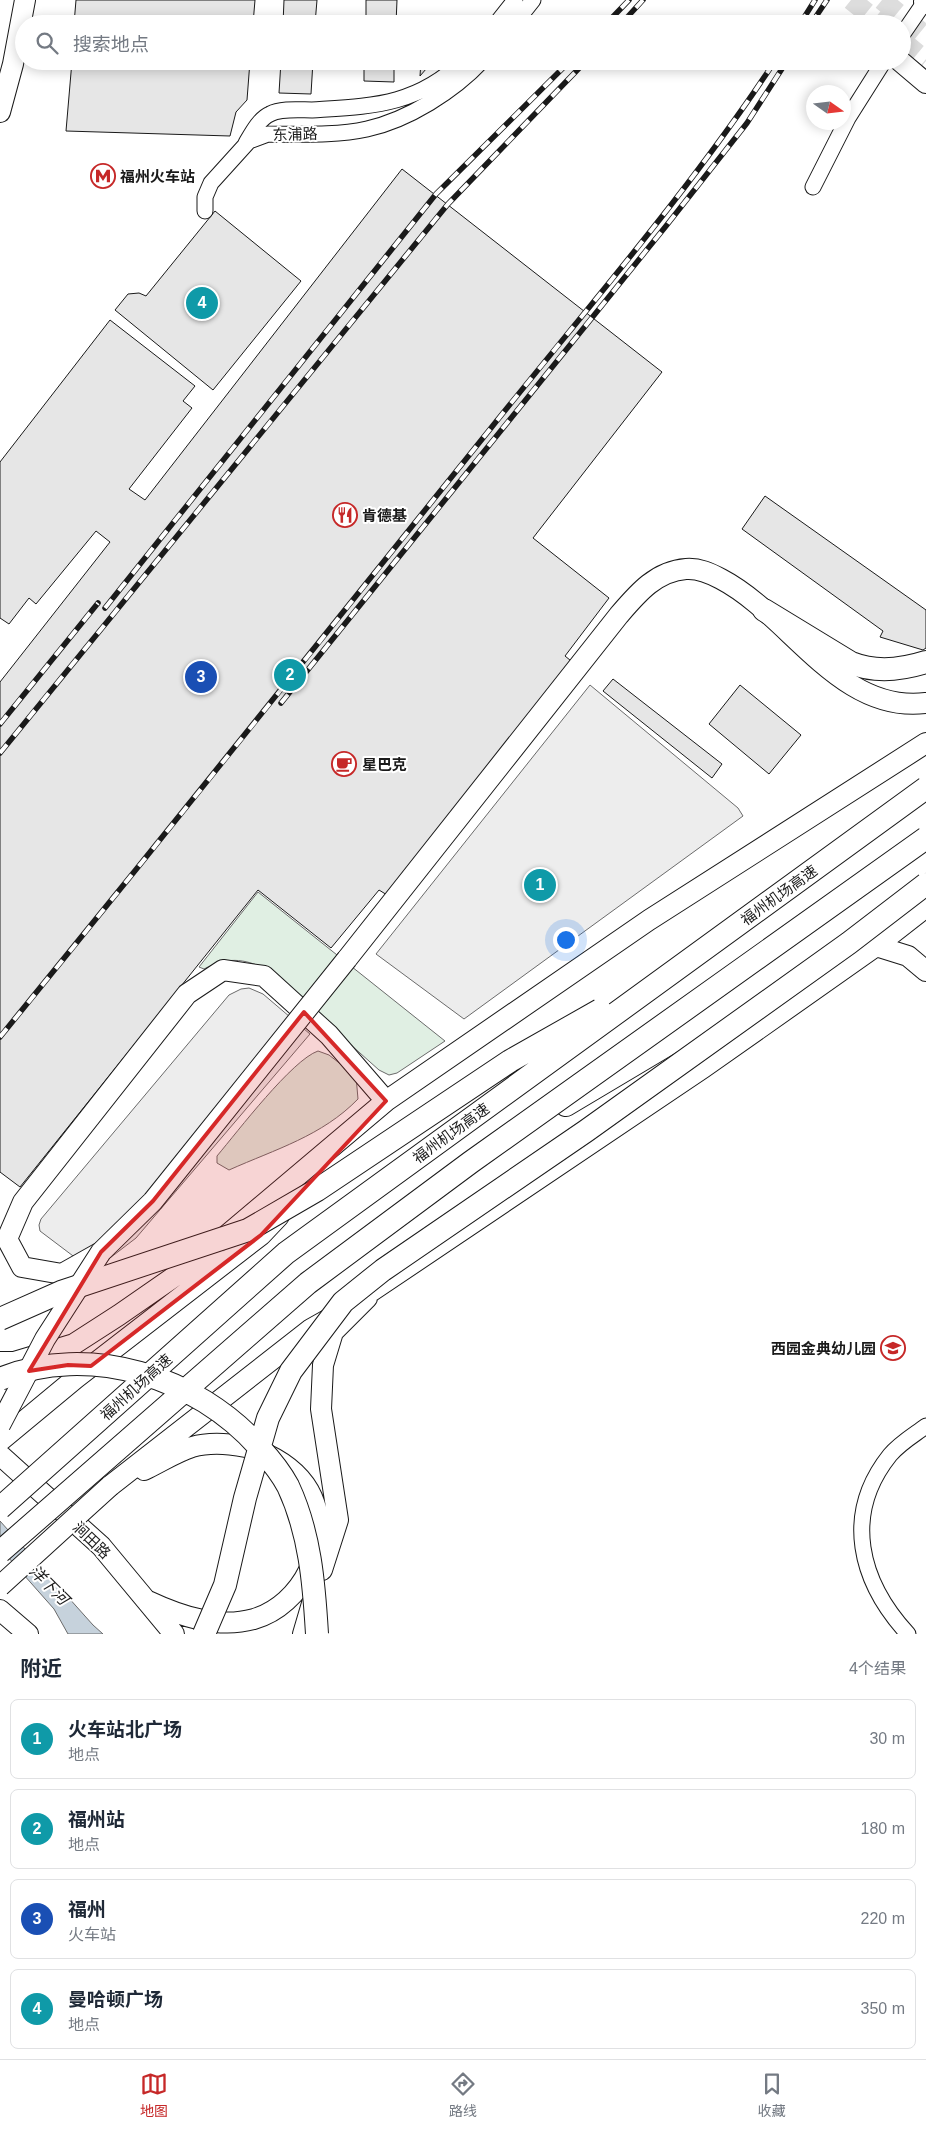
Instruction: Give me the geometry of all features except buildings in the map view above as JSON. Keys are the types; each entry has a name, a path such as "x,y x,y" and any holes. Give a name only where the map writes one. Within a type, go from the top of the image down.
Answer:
{"highway":[{"path":"764,610 851,663 863,667 886,670 926,662"},
{"name":"福州机场高速","path":"0,1508 286,1253 926,788"},
{"path":"0,1552 308,1284 471,1162 926,838"},
{"path":"471,1162 702,1024 926,858"},
{"path":"204,1634 225,1585 245,1498 268,1418 291,1370 343,1302 383,1270 586,1131 817,966 926,884"},
{"path":"0,1319 61,1292 248,1230 317,1190 510,1061 694,957"},
{"path":"0,1379 15,1373 68,1365 118,1368 168,1381 197,1395 240,1426 274,1464 287,1486 304,1526 314,1580 316,1634"}],"main road":[{"path":"22,15 25,0"},
{"path":"0,112 15,57"},
{"path":"911,70 926,83"},
{"path":"0,1425 45,1339 102,1252 141,1213 186,1161 619,616 647,585 672,572 700,569 729,583 764,610 806,649 864,693 895,703 926,703"},
{"path":"0,1362 14,1362 74,1344 119,1316 194,1262 386,1101 649,920 926,743"},
{"path":"0,1586 110,1486 311,1329 375,1291 704,1068 876,946 926,907"},
{"path":"876,946 908,956 926,971"},
{"path":"102,1252 62,1274 22,1267 7,1239 23,1202 187,994 223,970 264,976 329,1034 386,1101"},
{"path":"0,1441 76,1378 261,1235 386,1101"},
{"path":"303,1634 338,1520 321,1409 322,1365 333,1332 375,1291"},
{"path":"110,1486 193,1447 242,1445 258,1450 291,1468 312,1496 318,1532 310,1566 303,1582 291,1598 273,1612 253,1620 211,1621 176,1614 148,1601"},
{"name":"涧田路","path":"0,1455 101,1546 174,1634"},
{"path":"0,1610 28,1634"}],"street":[{"path":"504,15 516,0"},
{"path":"522,15 534,0"},
{"path":"911,22 925,2"},
{"name":"东浦路","path":"236,156 259,123 272,113 367,106 404,99 430,87 452,70"},
{"name":"东浦路","path":"236,156 249,141 262,135 355,131 384,124 437,98 473,70"},
{"path":"813,187 848,118 878,70"},
{"path":"205,211 205,197 210,183 236,156"},
{"path":"908,1634 893,1617 868,1573 863,1552 863,1518 871,1490 885,1463 899,1447 926,1426"}],"highlighted area":[{"path":"304,1012 386,1101 261,1235 91,1366 68,1365 29,1371 101,1252 153,1201"}],"green space":[{"path":"258,892 445,1041 397,1073 389,1075 379,1070 266,969 235,960 220,962 204,969 199,967"},
{"path":"318,1051 329,1055 356,1076 358,1099 329,1123 281,1148 229,1170 217,1163 217,1156 280,1082 307,1057"}],"shaded area":[{"path":"590,685 738,808 743,816 464,1019 376,954"},
{"path":"249,988 263,994 310,1034 136,1238 93,1271 40,1231 41,1219 229,995 241,989"}],"water":[{"name":"洋下河","path":"0,1521 103,1634 68,1634 54,1609 0,1548"}],"tunnel":[{"path":"851,0 870,15"},
{"path":"882,0 900,15"},
{"path":"911,24 926,36"},
{"path":"911,48 926,61"}],"railway":[{"path":"615,15 629,0"},
{"path":"629,15 643,0"},
{"path":"806,15 815,0"},
{"path":"817,15 827,0"},
{"path":"105,608 436,194 561,70"},
{"path":"0,753 448,204 577,70"},
{"path":"0,1037 638,247 708,156 769,70"},
{"path":"281,703 666,226 747,123 781,70"},
{"path":"0,724 98,603"}],"place":[{"name":"福州火车站","path":"103,176"},
{"name":"曼哈顿广场","path":"202,303"},
{"name":"肯德基","path":"345,515"},
{"name":"福州站","path":"290,675"},
{"name":"福州","path":"201,677"},
{"name":"星巴克","path":"344,764"},
{"name":"火车站北广场","path":"540,885"},
{"name":"西园金典幼儿园","path":"893,1348"}]}
